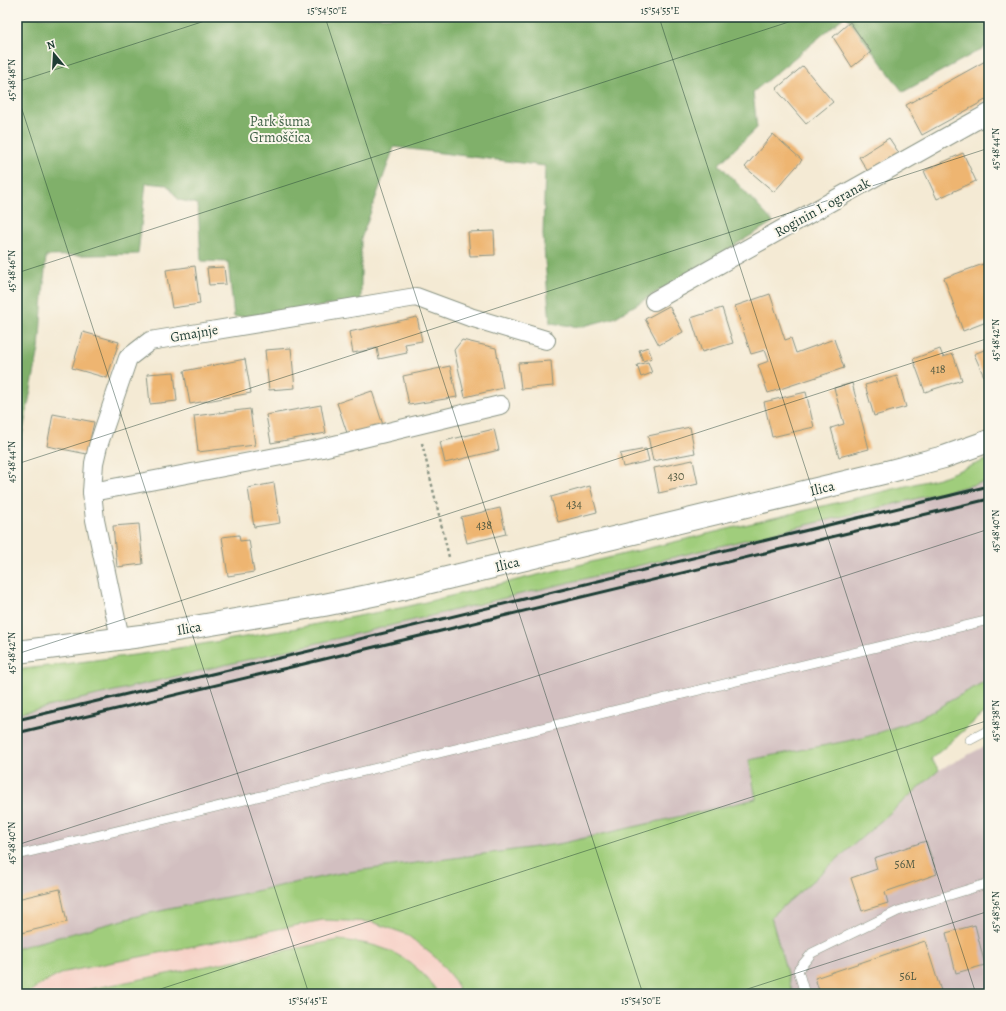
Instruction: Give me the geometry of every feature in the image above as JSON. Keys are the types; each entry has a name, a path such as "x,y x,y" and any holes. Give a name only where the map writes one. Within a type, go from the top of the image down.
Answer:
{"main road":[{"name":"Ilica","path":"17,652 120,638 324,605 398,590 887,472 944,457 989,441"}],"street":[{"name":"Roginin I. ogranak","path":"654,301 989,113"},
{"name":"Gmajnje","path":"120,638 95,520 92,492 94,463 98,446 128,358 150,341 416,297 470,317 546,340"},
{"path":"92,492 318,449 500,405"}],"lane":[{"path":"17,855 989,620"},
{"path":"970,740 989,730"},
{"path":"805,994 798,970 812,953 898,910 989,883"}],"path":[{"path":"418,425 450,558"}],"shaded area":[{"path":"989,481 989,679 916,720 863,738 749,760 756,799 559,844 146,914 17,948 17,714"},
{"path":"989,744 989,994 793,994 771,917 939,770"},
{"path":"371,901 493,994 17,994 17,971"}],"green space":[{"name":"Park šuma Grmoščica","path":"17,17 844,17 753,92 757,128 719,164 773,222 614,318 580,327 550,323 543,235 545,166 394,147 361,239 361,300 275,314 234,317 228,262 201,261 198,204 179,200 167,185 146,183 138,254 46,256 39,349 19,451 17,451"},
{"path":"847,17 989,17 989,45 903,92"},
{"path":"989,459 989,481 17,714 17,670 142,654 281,631 405,607 939,478"},
{"path":"989,679 989,711 983,714 931,759 939,770 771,917 793,994 460,994 455,981 435,957 406,934 372,922 323,920 65,972 41,984 27,994 17,994 17,948 146,914 341,873 559,844 756,799 749,760 863,738 916,720"},
{"path":"338,940 372,945 402,957 421,972 438,994 72,994 81,991"}],"building":[{"path":"850,22 871,52 852,67 833,37"},
{"path":"989,59 989,98 922,135 906,105"},
{"path":"803,66 833,102 806,124 776,89"},
{"path":"773,134 802,160 774,192 745,167"},
{"path":"889,138 899,153 868,172 859,157"},
{"path":"963,153 976,181 937,199 924,171"},
{"path":"494,231 495,255 470,256 468,232"},
{"path":"989,262 989,321 963,331 944,278"},
{"path":"195,266 200,304 172,308 166,270"},
{"path":"224,267 226,284 209,285 207,268"},
{"path":"770,294 785,340 791,338 796,353 834,339 844,368 768,393 758,365 769,361 765,350 751,354 735,306"},
{"path":"669,306 683,332 659,345 645,319"},
{"path":"722,308 733,343 702,352 691,318"},
{"path":"417,317 422,341 405,344 407,353 379,359 377,348 353,353 349,332"},
{"path":"83,332 119,342 107,378 72,368"},
{"path":"462,340 496,348 503,388 465,397 454,350"},
{"path":"648,347 652,358 643,361 639,350"},
{"path":"291,348 295,388 269,390 265,350"},
{"path":"989,348 989,380 986,381 974,354"},
{"path":"940,349 943,357 953,354 962,380 925,392 913,359"},
{"path":"245,359 251,393 190,404 184,371"},
{"path":"551,361 553,386 521,389 518,363"},
{"path":"648,362 652,373 641,377 637,365"},
{"path":"450,366 457,397 409,405 403,376"},
{"path":"174,372 177,401 150,404 147,374"},
{"path":"897,376 906,407 874,416 865,385"},
{"path":"852,383 869,449 839,457 831,428 844,424 834,388"},
{"path":"372,391 383,425 348,436 337,403"},
{"path":"806,392 814,427 772,437 764,402"},
{"path":"321,405 326,433 271,443 266,415"},
{"path":"250,409 255,445 198,452 194,416"},
{"path":"53,414 94,422 87,454 47,446"},
{"path":"690,427 695,453 653,461 648,436"},
{"path":"494,429 499,450 445,463 440,442"},
{"path":"646,449 649,461 623,467 620,454"},
{"path":"693,460 698,484 659,493 654,468"},
{"path":"274,483 280,523 254,527 248,488"},
{"path":"590,486 597,512 558,522 551,497"},
{"path":"500,508 506,534 467,543 461,517"},
{"path":"139,524 143,564 117,567 113,526"},
{"path":"239,535 240,541 249,540 254,572 228,576 222,537"},
{"path":"926,841 937,874 885,892 888,903 862,911 851,878 877,869 874,858"},
{"path":"60,889 67,922 17,934 17,899"},
{"path":"975,925 985,965 956,973 946,933"},
{"path":"925,941 942,994 820,994 815,978"}],"railway":[{"path":"17,720 339,644 989,486"},
{"path":"17,733 989,499"}]}
